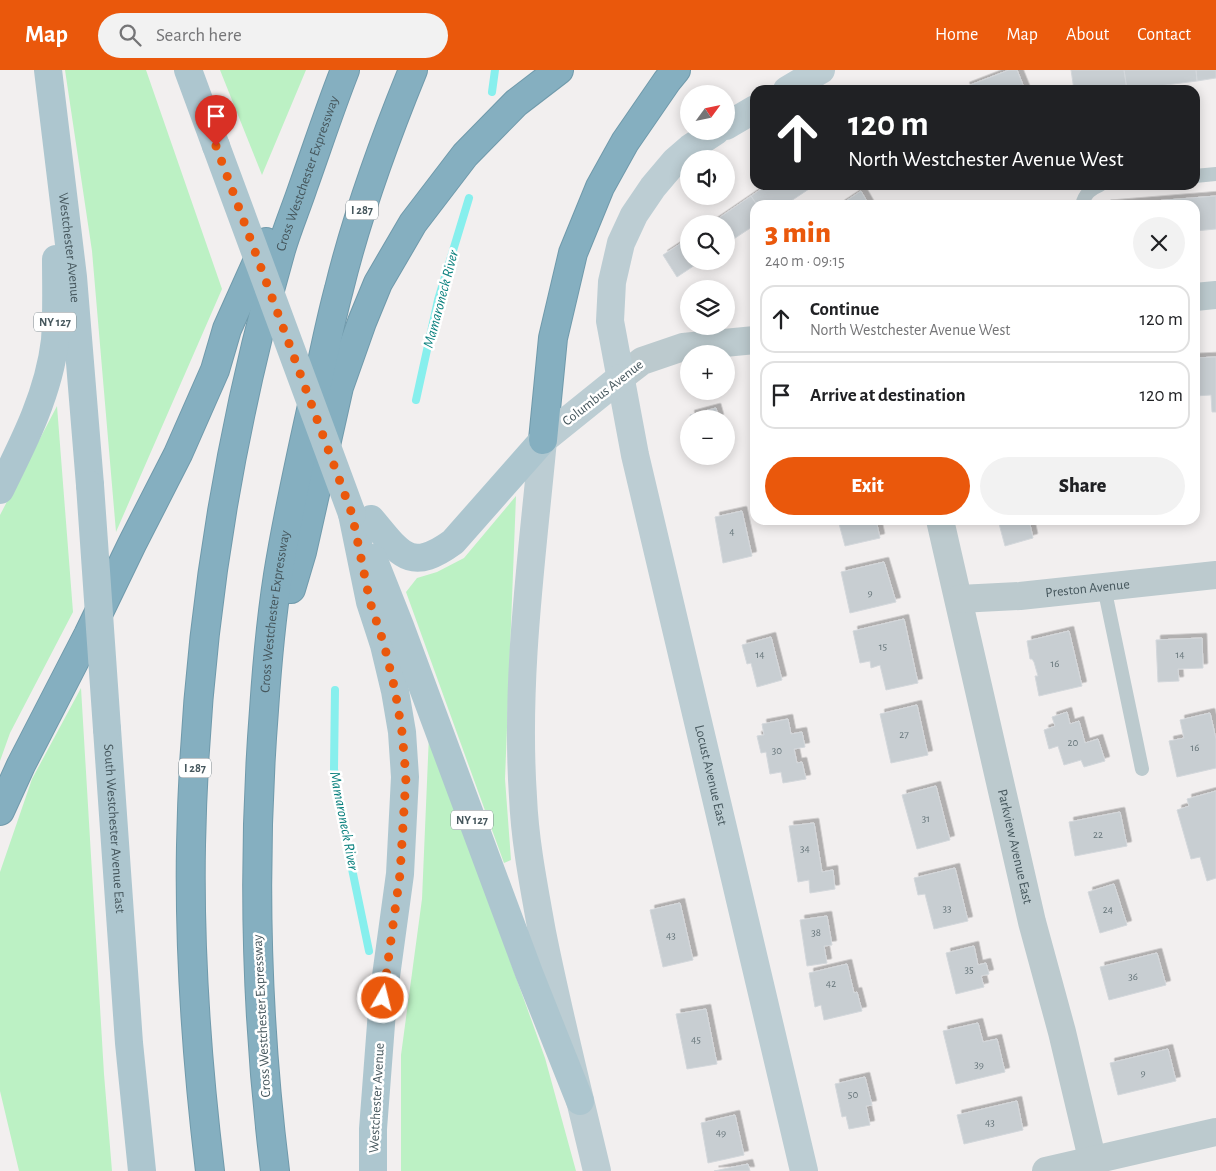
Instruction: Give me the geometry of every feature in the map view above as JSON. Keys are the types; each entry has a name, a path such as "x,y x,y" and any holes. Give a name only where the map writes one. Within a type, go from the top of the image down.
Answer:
{"highway":[{"name":"Cross Westchester Expressway","path":"210,1171 196,1030 191,846 195,753 202,662 213,568 251,369 281,249 345,70"},
{"name":"Cross Westchester Expressway","path":"275,1171 268,1114 261,1025 256,847 260,757 267,669 278,578 292,492 339,287 365,202 394,117 413,70"},
{"path":"267,669 302,552 339,388 378,283 413,223 465,155 516,103 560,70"},
{"path":"542,440 553,338 573,254 600,187 626,142 676,70"},
{"path":"0,811 178,454 215,370 227,328 334,99"}],"main road":[{"path":"42,70 53,106"},
{"name":"Westchester Avenue","path":"48,70 73,277 90,485"},
{"path":"188,70 321,429 361,531 410,558 423,559 438,552 453,542 542,440"},
{"name":"NY 127","path":"0,490 27,435 46,384 55,339 58,143"},
{"name":"South Westchester Avenue East","path":"90,485 129,1043 140,1171"},
{"name":"Westchester Avenue","path":"361,531 370,602 384,644 395,690 402,732 406,777 400,874 383,998 373,1129 373,1171"},
{"name":"NY 127","path":"361,531 383,581 529,973 580,1101"}],"street":[{"path":"796,85 821,70"},
{"path":"735,121 750,112"},
{"name":"Locust Avenue East","path":"702,140 675,161 653,186 634,215 622,243 612,282 610,321 635,454 804,1171"},
{"path":"1200,297 1216,295"},
{"name":"Columbus Avenue","path":"542,440 642,361 683,348 750,341"},
{"path":"542,440 523,666 521,710 523,798 533,885 550,973 580,1101"},
{"name":"Parkview Avenue East","path":"941,525 1032,922 1062,1032 1094,1165"},
{"name":"Preston Avenue","path":"959,599 1020,596 1216,575"},
{"name":"NY 127","path":"580,1101 597,1171"},
{"path":"1046,1171 1094,1165 1216,1132"}],"lane":[{"path":"1200,176 1216,174"},
{"path":"1104,587 1142,769"}],"green space":[{"path":"65,70 146,70 222,289 116,532 92,251"},
{"path":"220,70 306,70 262,175"},
{"path":"57,406 73,612 10,733 0,761 0,515"},
{"path":"516,496 505,779 511,860 504,863 406,592 417,578 437,572 464,558"},
{"path":"81,688 104,1074 112,1171 19,1171 0,1091 0,872 32,779"},
{"path":"429,735 545,1058 576,1171 401,1171 401,1055 422,899"}],"building":[{"path":"1009,70 1017,70 1023,85 970,85"},
{"path":"1071,70 1124,70 1126,85 1073,85"},
{"path":"1124,70 1196,70 1197,81 1166,85 1126,85"},
{"path":"1196,70 1216,70 1216,78 1197,81"},
{"path":"760,190 808,190 792,200 754,200 751,196"},
{"path":"861,191 866,200 848,200"},
{"path":"751,196 754,200 750,200 750,228 735,238 735,215 723,215"},
{"path":"1216,196 1216,229 1200,231 1200,200 1167,200"},
{"path":"680,244 680,270 688,270 677,277 663,255"},
{"path":"1216,357 1216,412 1212,412 1211,395 1200,396 1200,358"},
{"path":"742,511 752,556 723,563 715,517"},
{"path":"839,525 877,525 880,538 845,546"},
{"path":"999,525 1030,525 1033,538 1005,546"},
{"path":"884,562 896,602 850,613 841,572"},
{"path":"904,619 918,683 886,690 880,665 871,668 870,661 860,663 853,631"},
{"path":"1069,631 1082,686 1039,696 1035,676 1038,676 1034,662 1030,659 1027,641"},
{"path":"771,637 782,680 757,687 751,663 747,664 742,645"},
{"path":"1202,638 1203,668 1178,669 1179,681 1158,682 1156,640"},
{"path":"917,705 928,755 891,763 880,714"},
{"path":"1067,712 1070,724 1079,721 1085,743 1098,739 1105,761 1084,767 1081,760 1064,765 1058,746 1049,749 1044,730 1055,726 1052,717"},
{"path":"1210,713 1216,739 1216,768 1177,777 1169,741 1184,738 1180,720"},
{"path":"788,719 791,734 802,732 805,747 794,749 797,763 802,762 806,779 783,783 781,772 770,774 766,752 761,753 757,736 764,735 762,724"},
{"path":"936,786 950,840 917,849 902,795"},
{"path":"1216,791 1216,878 1207,881 1200,857 1191,859 1177,810 1189,806 1187,799"},
{"path":"1120,812 1127,846 1075,856 1069,822"},
{"path":"814,823 822,872 833,870 835,889 810,893 809,880 798,882 789,826"},
{"path":"955,868 968,921 934,929 925,894 918,895 914,878"},
{"path":"1114,884 1127,925 1100,933 1088,892"},
{"path":"680,903 693,960 663,967 650,910"},
{"path":"827,916 832,945 824,946 827,963 807,966 800,920"},
{"path":"974,946 978,965 986,963 989,974 981,976 984,987 956,994 946,953"},
{"path":"1157,953 1166,985 1109,1000 1100,967"},
{"path":"847,964 854,993 857,992 862,1011 824,1020 821,1005 815,1007 809,973"},
{"path":"706,1009 717,1064 687,1069 676,1014"},
{"path":"978,1023 983,1042 997,1039 1005,1072 956,1084 943,1031"},
{"path":"1168,1049 1176,1081 1118,1095 1110,1063"},
{"path":"865,1077 872,1105 866,1106 870,1125 849,1129 846,1116 842,1117 835,1084"},
{"path":"1017,1101 1023,1130 964,1144 957,1115"},
{"path":"735,1115 744,1155 708,1163 701,1123"},
{"path":"748,1164 750,1171 714,1171"}],"waterway":[{"name":"Mamaroneck River","path":"492,92 495,70"},
{"name":"Mamaroneck River","path":"416,400 438,300 469,198"},
{"name":"Mamaroneck River","path":"335,690 334,769 346,840 369,951"}],"route":[{"path":"216,146 352,514 370,602 384,644 395,690 402,732 406,777 400,874 383,998"}]}
